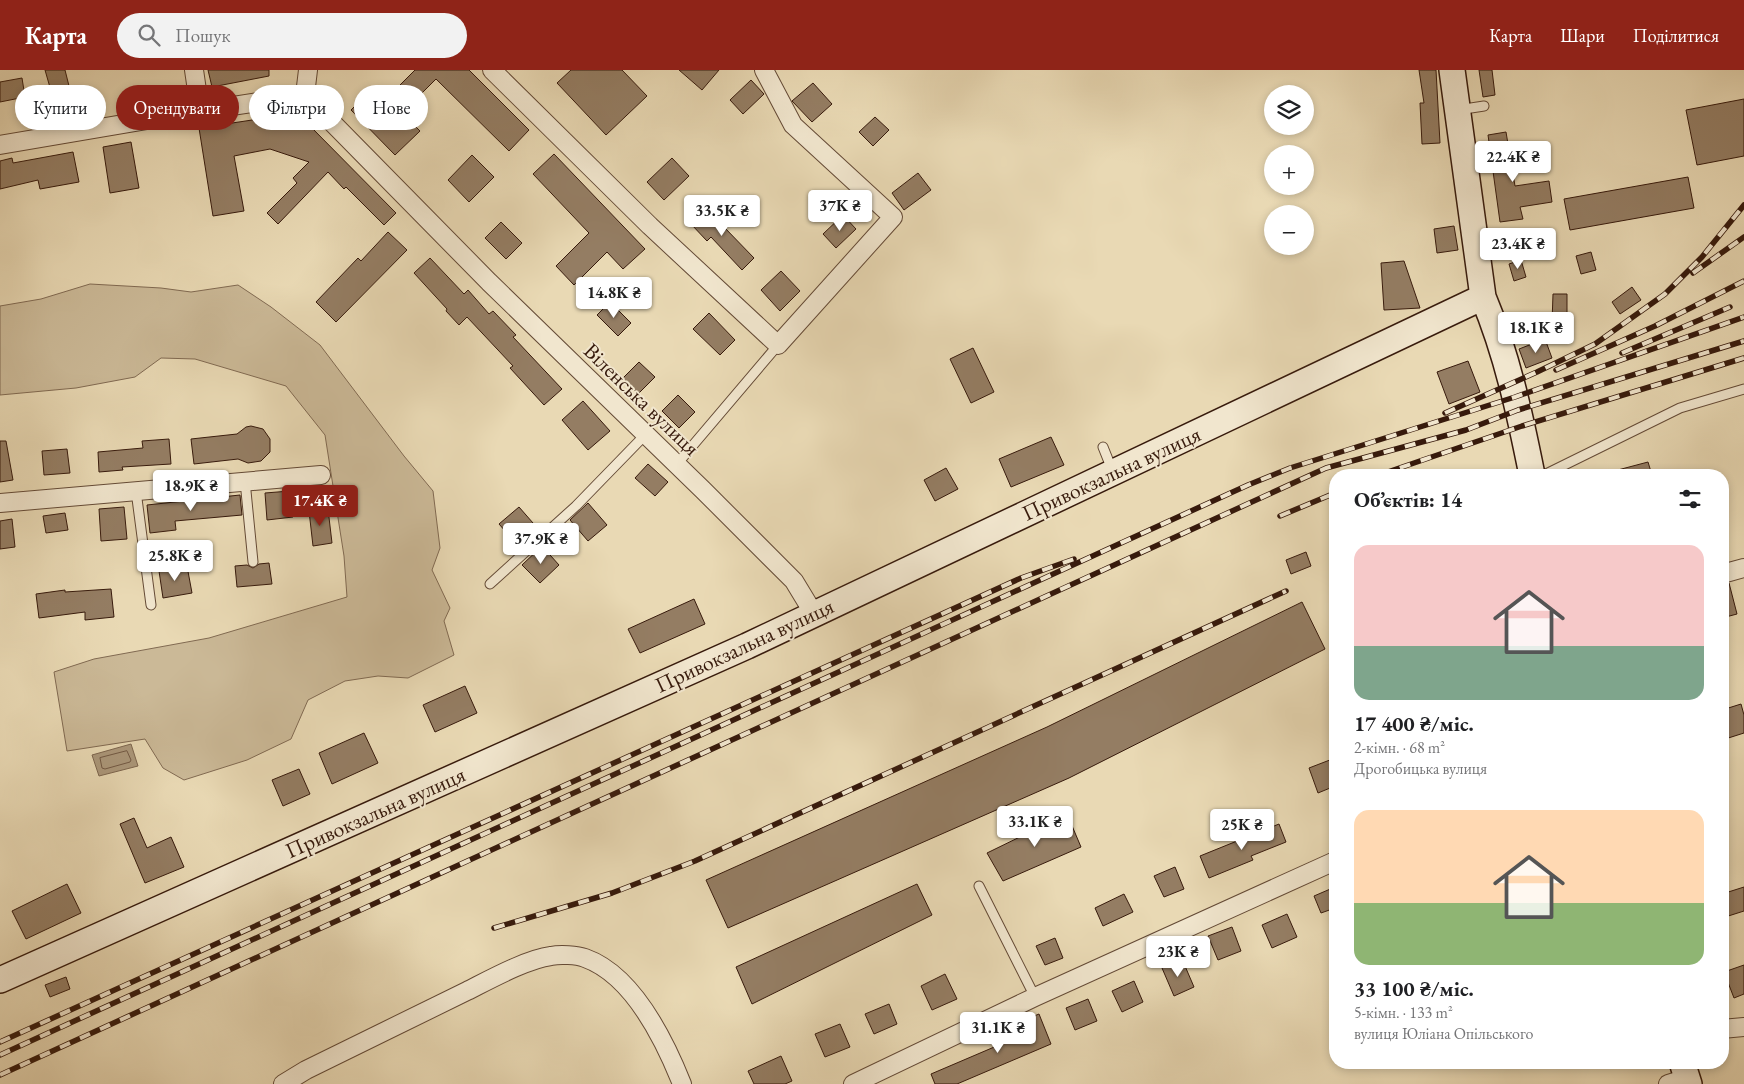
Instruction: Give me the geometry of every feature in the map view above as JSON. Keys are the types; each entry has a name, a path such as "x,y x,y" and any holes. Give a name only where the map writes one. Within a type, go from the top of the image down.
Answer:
{"street":[{"path":"194,70 196,85"},
{"path":"306,85 308,70"},
{"path":"492,70 650,226 778,345 893,217 793,125 764,70"},
{"path":"1452,70 1483,297 1497,331 1515,397 1531,469"},
{"path":"0,145 116,125"},
{"name":"Віленська вулиця","path":"339,130 489,282 794,581 814,614"},
{"name":"Привокзальна вулиця","path":"0,980 747,646 1483,297"},
{"path":"0,503 321,475"},
{"path":"1729,572 1744,568"},
{"path":"853,1084 1035,996 1329,864"},
{"path":"283,1084 306,1070 513,969 551,956 584,957 606,968 634,995 668,1050 682,1084"},
{"path":"1729,1028 1744,1027"}],"lane":[{"path":"1458,110 1484,106"},
{"path":"676,464 778,345"},
{"path":"1556,469 1680,408 1744,389"},
{"path":"490,584 576,506 646,434"},
{"path":"1102,447 1113,472"},
{"path":"245,481 253,562"},
{"path":"136,491 151,605"},
{"path":"979,886 1035,996"}],"shaded area":[{"path":"90,284 161,288 191,292 238,285 271,307 320,345 404,456 433,491 440,548 432,570 450,608 444,621 454,655 408,678 378,676 345,681 308,700 291,739 247,760 184,780 163,768 145,739 67,751 54,672 94,659 209,638 347,597 344,556 325,435 286,386 195,359 161,358 135,377 76,388 0,395 0,306 41,299"}],"water":[{"path":"131,744 138,766 99,776 92,755"}],"building":[{"path":"45,70 65,70 69,85 49,85"},
{"path":"208,70 269,70 269,76 222,85 212,85"},
{"path":"415,70 469,70 529,130 509,151 436,79 428,87 428,85 400,85"},
{"path":"571,70 622,70 647,96 606,135 557,83"},
{"path":"679,70 719,70 702,90"},
{"path":"1419,70 1436,70 1440,143 1422,144 1420,103 1424,103"},
{"path":"1479,70 1492,70 1495,95 1483,97"},
{"path":"22,78 23,85 15,85 15,99 0,102 0,82"},
{"path":"751,80 764,94 743,114 730,100"},
{"path":"813,83 832,104 812,122 792,101"},
{"path":"1744,99 1744,156 1697,165 1686,110"},
{"path":"875,117 889,130 873,146 859,132"},
{"path":"249,120 249,130 314,130 396,213 384,225 328,172 278,224 267,213 297,183 293,178 309,162 270,149 234,156 244,211 213,216 199,130 239,130 239,122"},
{"path":"371,130 420,131 395,155"},
{"path":"1506,132 1515,186 1549,181 1552,202 1520,207 1523,219 1500,222 1488,135"},
{"path":"131,142 139,188 110,193 103,147"},
{"path":"73,152 79,182 40,189 38,180 0,189 0,161 12,158 13,163"},
{"path":"554,154 645,249 623,269 607,252 574,285 556,266 589,233 533,174"},
{"path":"472,155 494,177 469,202 448,180"},
{"path":"672,158 689,176 664,200 647,182"},
{"path":"918,173 931,190 904,210 892,193"},
{"path":"1688,177 1694,208 1570,230 1564,199"},
{"path":"710,207 725,223 723,226 754,258 742,270 711,237 707,241 691,224"},
{"path":"843,215 856,229 836,248 823,234"},
{"path":"501,222 522,243 506,259 485,238"},
{"path":"1454,226 1458,250 1437,253 1434,229"},
{"path":"388,232 407,250 336,322 316,302 358,258 361,261"},
{"path":"1591,252 1596,270 1581,274 1576,256"},
{"path":"430,258 464,294 468,290 489,314 493,311 516,335 513,337 562,389 544,405 510,368 513,366 467,317 459,325 414,273"},
{"path":"1521,260 1526,277 1514,281 1509,264"},
{"path":"1404,261 1420,308 1384,310 1381,263"},
{"path":"781,271 800,291 780,311 761,290"},
{"path":"1632,287 1641,300 1620,314 1612,302"},
{"path":"1553,294 1567,294 1567,323 1552,323"},
{"path":"610,302 631,323 618,336 597,315"},
{"path":"709,313 735,340 720,355 693,329"},
{"path":"1545,339 1552,358 1526,368 1519,349"},
{"path":"973,348 994,392 971,403 950,359"},
{"path":"1468,361 1480,392 1449,404 1437,372"},
{"path":"639,362 655,377 638,394 623,378"},
{"path":"678,395 695,412 679,428 662,411"},
{"path":"583,401 610,431 588,450 562,420"},
{"path":"251,426 263,429 270,439 270,452 261,461 248,463 238,459 194,464 191,439 237,434 246,427"},
{"path":"1051,437 1064,465 1011,487 999,459"},
{"path":"169,439 171,464 122,467 123,470 99,472 98,452 143,448 142,441"},
{"path":"0,441 6,441 13,480 0,482"},
{"path":"67,449 70,473 44,475 42,451"},
{"path":"1648,462 1650,469 1622,469"},
{"path":"648,464 668,482 655,496 635,478"},
{"path":"946,468 958,489 935,501 924,480"},
{"path":"290,491 293,517 267,520 265,493"},
{"path":"240,495 242,515 175,521 176,530 150,533 147,505"},
{"path":"588,503 607,525 588,541 570,520"},
{"path":"124,507 127,539 101,541 99,509"},
{"path":"519,507 533,523 513,540 499,524"},
{"path":"328,509 332,543 313,546 309,511"},
{"path":"65,513 68,530 46,533 43,516"},
{"path":"12,519 15,547 0,549 0,521"},
{"path":"542,546 559,565 540,583 522,565"},
{"path":"1306,552 1311,566 1291,574 1286,560"},
{"path":"269,563 272,584 237,587 235,566 247,565 253,568 259,564"},
{"path":"187,566 192,593 163,598 159,571"},
{"path":"1729,583 1737,614 1729,616"},
{"path":"111,589 114,617 85,620 85,612 39,618 36,594 65,590 65,592"},
{"path":"694,599 705,624 640,653 628,629"},
{"path":"1302,602 1325,649 1069,778 728,928 706,880 1047,727"},
{"path":"465,686 477,713 435,732 423,705"},
{"path":"1741,704 1744,715 1744,733 1729,738 1729,708"},
{"path":"364,733 378,763 332,784 319,753"},
{"path":"1329,760 1329,788 1318,793 1309,768"},
{"path":"299,769 310,794 283,806 272,780"},
{"path":"1067,814 1081,847 1003,881 987,853"},
{"path":"134,818 147,848 171,837 184,867 145,883 120,824"},
{"path":"1279,824 1286,842 1251,856 1253,860 1209,878 1200,856"},
{"path":"1175,867 1184,889 1164,897 1154,876"},
{"path":"67,884 81,913 26,939 12,911"},
{"path":"917,884 932,915 752,1004 736,967"},
{"path":"1744,887 1744,911 1729,916 1729,892"},
{"path":"1329,890 1329,910 1321,913 1314,896"},
{"path":"1124,894 1133,912 1103,926 1095,908"},
{"path":"1287,914 1297,937 1272,948 1262,925"},
{"path":"1232,927 1241,951 1218,960 1208,936"},
{"path":"1055,938 1063,958 1045,965 1036,946"},
{"path":"1182,959 1194,987 1174,996 1162,968"},
{"path":"1744,965 1744,994 1734,998 1729,985 1729,970"},
{"path":"945,974 957,999 932,1010 921,986"},
{"path":"66,977 70,989 50,997 45,985"},
{"path":"1134,981 1143,1002 1122,1012 1112,991"},
{"path":"1088,999 1097,1021 1075,1030 1066,1008"},
{"path":"889,1004 897,1024 874,1034 865,1014"},
{"path":"1039,1014 1051,1044 957,1084 935,1084 931,1074 1020,1036 1015,1024"},
{"path":"840,1024 850,1047 825,1057 815,1034"},
{"path":"781,1056 792,1081 785,1084 754,1084 748,1071"}],"railway":[{"path":"1445,413 1595,344 1665,294 1702,257 1744,205"},
{"path":"1693,273 1744,237"},
{"path":"1556,370 1655,326 1744,281"},
{"path":"1622,353 1730,307"},
{"path":"0,1055 1248,485 1290,468 1515,397 1744,317"},
{"path":"0,1075 1326,468 1466,430 1518,410 1744,341"},
{"path":"1397,469 1522,426 1744,358"},
{"path":"1280,516 1329,496"},
{"path":"0,1042 1021,578 1074,559"},
{"path":"494,928 612,893 695,861 1286,591"}]}
